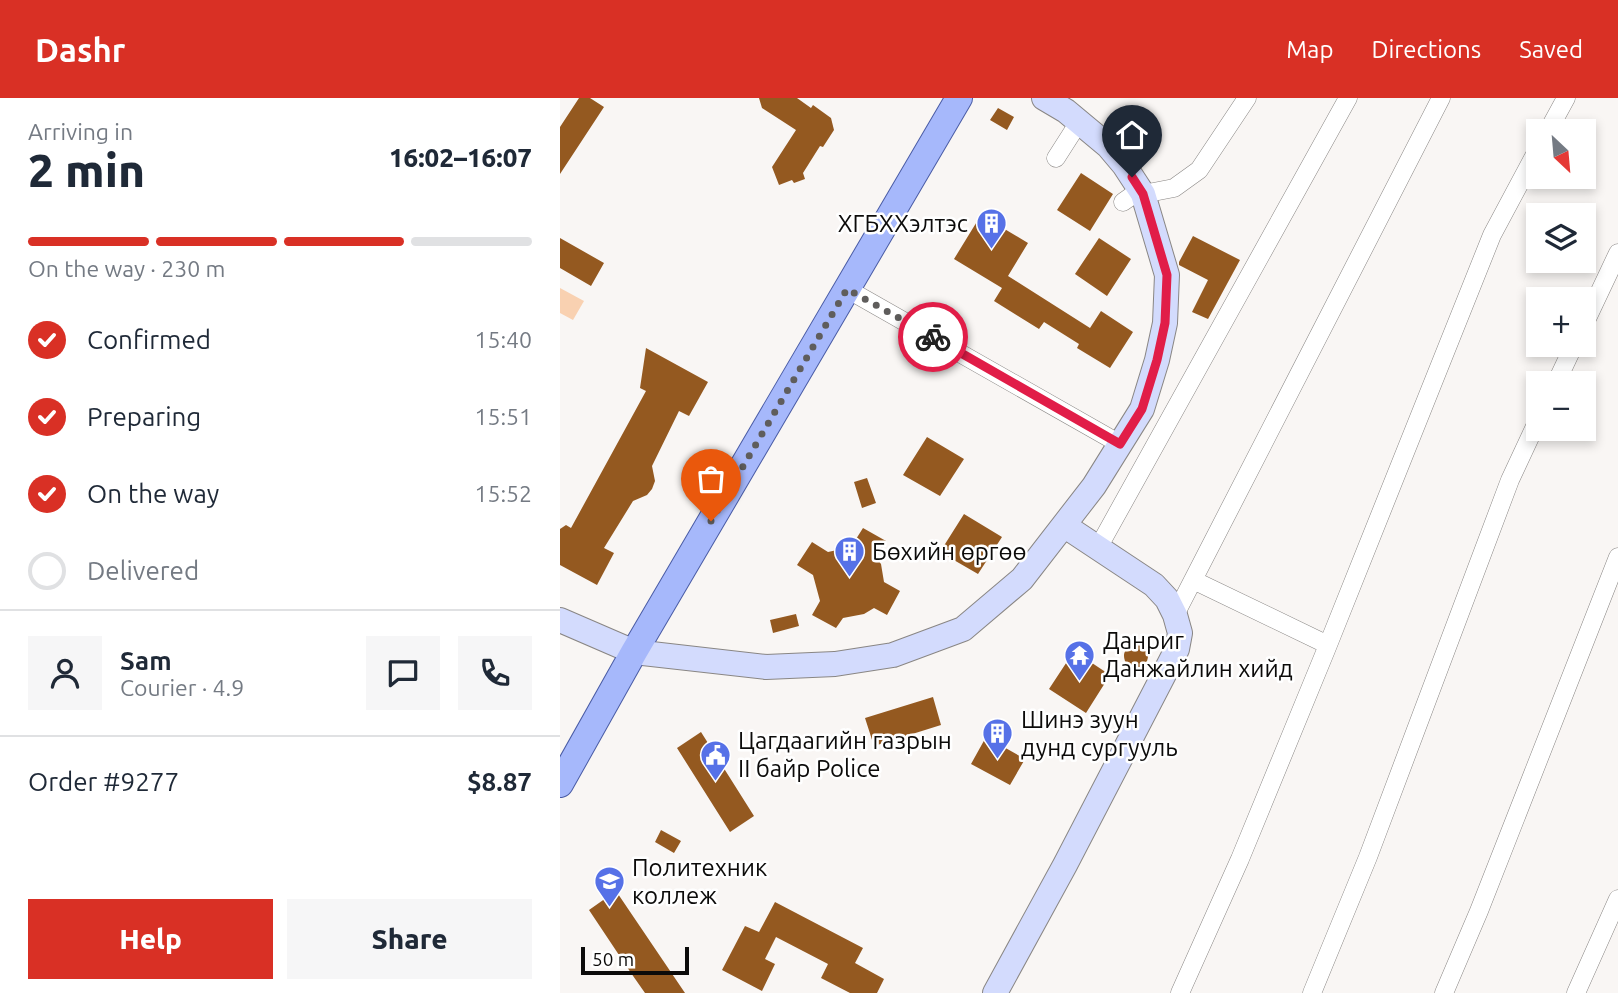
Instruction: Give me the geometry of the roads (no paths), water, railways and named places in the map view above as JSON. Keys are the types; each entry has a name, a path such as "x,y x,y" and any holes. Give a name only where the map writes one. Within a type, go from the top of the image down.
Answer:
{"main road":[{"path":"560,784 634,652 959,98"},
{"path":"560,620 634,652 766,667 835,664 893,655 963,629 1023,579 1094,486 1142,409 1165,323 1167,275 1136,195 1115,152 1079,121 1044,98"},
{"path":"995,993 1177,649 1180,633 1167,598 1154,585 1065,526"}],"street":[{"path":"1136,195 1174,188 1199,170 1247,98"},
{"path":"1098,548 1348,98"},
{"path":"1175,615 1441,98"},
{"path":"1555,119 1566,98"},
{"path":"1056,158 1079,121"},
{"path":"1180,993 1240,859 1328,645 1492,234 1526,171"},
{"path":"1596,300 1618,253"},
{"path":"847,289 1120,444"},
{"path":"1312,993 1368,857 1510,480 1528,441"},
{"path":"1444,993 1479,911 1618,557"},
{"path":"1193,580 1328,645"},
{"path":"1576,993 1618,899"}],"place":[{"name":"ХГБХХэлтэс","path":"991,251"},
{"name":"Бөхийн өргөө","path":"849,579"},
{"name":"Данриг Данжайлин хийд","path":"1080,682"},
{"name":"Шинэ зуун дунд сургууль","path":"998,761"},
{"name":"Цагдаагийн газрын II байр Police","path":"715,782"},
{"name":"Политехник коллеж","path":"609,909"}]}
